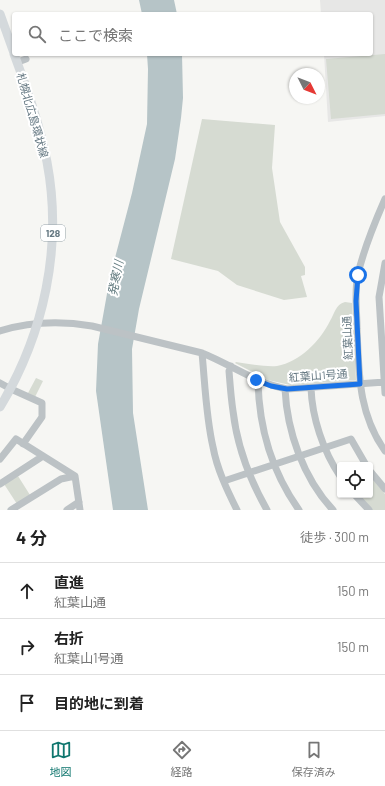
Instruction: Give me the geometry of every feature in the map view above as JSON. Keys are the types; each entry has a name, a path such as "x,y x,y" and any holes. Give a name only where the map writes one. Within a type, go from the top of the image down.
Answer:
{"main road":[{"name":"札幌北広島環状線","path":"0,14 12,43"},
{"name":"札幌北広島環状線","path":"0,407 11,389 38,324 45,296 53,235 52,195 47,162 40,129 18,57"}],"street":[{"name":"紅葉山通","path":"385,200 366,243 358,275 356,301 360,384 367,417 378,441 385,451"},
{"path":"385,263 379,297 385,393"},
{"name":"紅葉山1号通","path":"0,331 18,325 68,323 92,326 202,353 231,366 258,381 285,389 384,382"},
{"path":"202,353 213,447 224,481 237,510"},
{"path":"231,366 229,371 233,412 242,453 249,473 267,510"},
{"path":"258,381 262,422 274,464 284,487 299,510"},
{"path":"0,383 42,403 42,418 23,444"},
{"path":"311,388 314,413 326,448 337,470"},
{"path":"285,389 289,420 300,455 316,488 333,510"},
{"path":"0,458 16,439 75,476 80,510"},
{"path":"224,481 351,439 364,462"},
{"path":"0,484 43,456"},
{"path":"373,475 385,489"},
{"path":"11,510 61,479 75,476"},
{"path":"358,498 369,510"},
{"path":"67,510 79,502"}],"shaded area":[{"path":"320,0 385,0 385,116 328,122 324,56 373,56 373,12 321,12"},
{"path":"385,54 385,114 331,119 326,59"},
{"path":"202,119 275,125 272,168 280,222 305,267 305,275 301,276 307,297 284,300 237,285 218,271 171,259"},
{"path":"345,302 352,303 356,380 290,385 268,380 235,363 277,366 294,360 315,343 326,329 337,307"},
{"path":"36,378 43,381 35,397 28,393"},
{"path":"18,476 30,495 17,504 4,484"},
{"path":"373,480 385,494 385,510 371,510 361,498 373,498"}],"water":[{"path":"139,0 174,0 177,12 142,12"},
{"name":"発寒川","path":"147,56 182,56 183,98 175,159 139,309 132,349 133,413 148,510 113,510 96,391 98,344 110,277 132,193 147,124"}],"route":[{"path":"256,380 271,386 287,389 360,384 356,301 358,275"}]}
